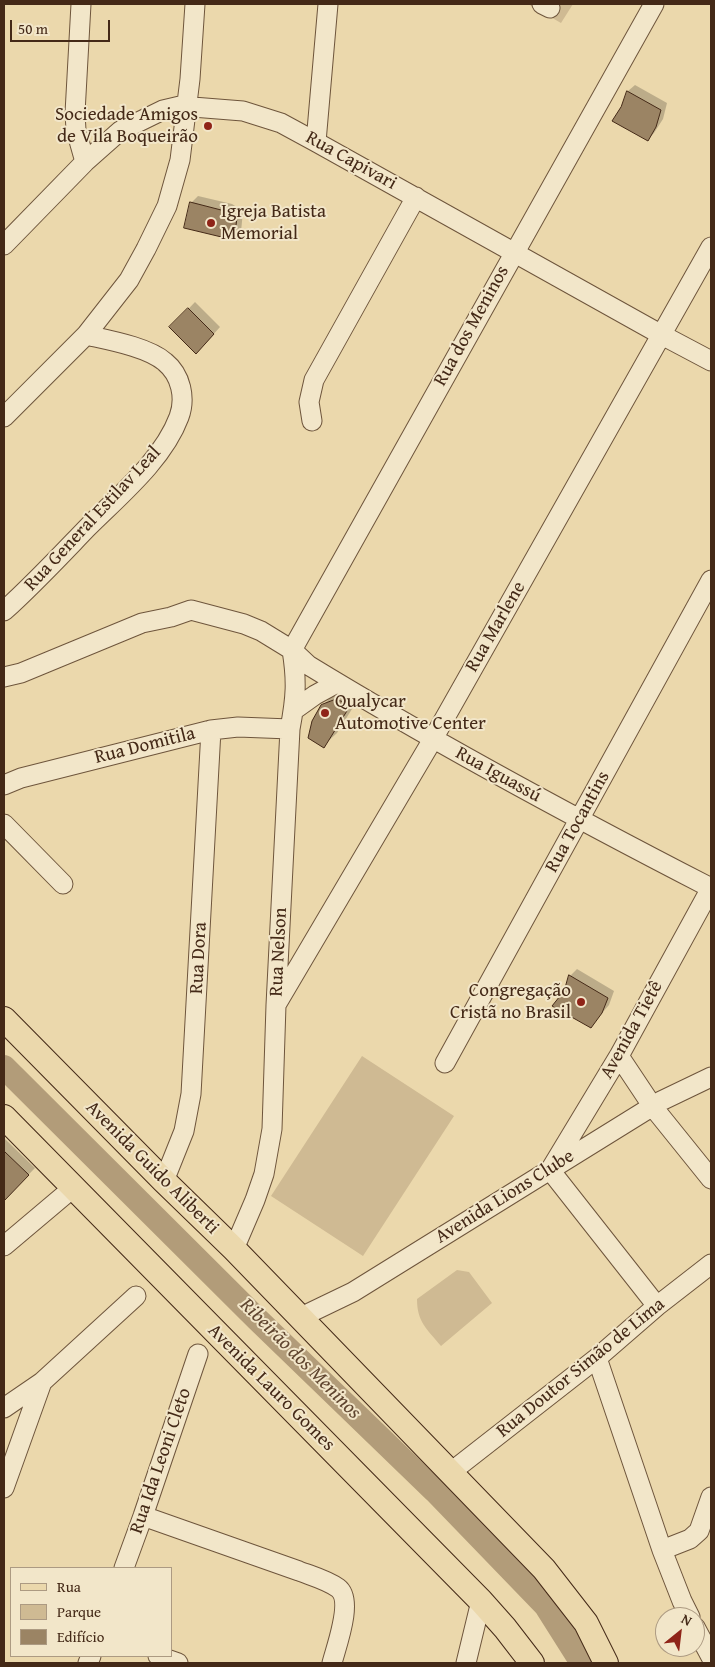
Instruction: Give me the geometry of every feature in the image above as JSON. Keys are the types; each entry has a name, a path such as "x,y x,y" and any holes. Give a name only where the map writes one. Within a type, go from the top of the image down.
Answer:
{"main road":[{"name":"Avenida Guido Aliberti","path":"4,1019 234,1249 299,1318"},
{"name":"Avenida Lauro Gomes","path":"4,1117 481,1601 532,1663"},
{"path":"299,1318 544,1569 586,1623 606,1663"}],"street":[{"path":"81,4 76,122 77,137 85,162"},
{"path":"4,417 86,334 128,280 167,206 180,160 190,79 195,4"},
{"path":"316,142 328,4"},
{"name":"Rua dos Meninos","path":"292,650 654,4"},
{"name":"Rua Capivari","path":"4,245 85,162 120,132 163,110 180,106 243,110 281,123 711,361"},
{"path":"312,421 309,402 314,380 416,197"},
{"name":"Rua Marlene","path":"276,1005 433,739 711,246"},
{"name":"Rua General Estilav Leal","path":"4,611 139,476 160,451 179,416 182,397 181,384 165,361 128,345 86,334"},
{"name":"Rua Tocantins","path":"445,1064 711,580"},
{"name":"Rua Iguassú","path":"4,676 21,672 142,622 171,617 191,610 244,624 292,650 308,665 433,739 580,820 711,888"},
{"name":"Rua Nelson","path":"234,1249 264,1174 272,1129 276,1005 290,729 294,710 296,681 292,650"},
{"path":"294,710 315,695 337,683"},
{"name":"Rua Domitila","path":"4,784 21,778 211,730 238,727 290,729"},
{"name":"Rua Dora","path":"164,1181 184,1131 191,1094 211,730"},
{"path":"4,824 63,884"},
{"name":"Avenida Tietê","path":"550,1170 619,1056 711,888"},
{"path":"619,1056 652,1107 711,1179"},
{"name":"Avenida Lions Clube","path":"299,1318 352,1292 661,1101 711,1076"},
{"path":"550,1170 657,1306"},
{"path":"4,1246 74,1186"},
{"name":"Rua Doutor Simão de Lima","path":"451,1472 598,1358 657,1306 711,1264"},
{"path":"4,1408 42,1382 136,1296"},
{"name":"Rua Ida Leoni Cleto","path":"124,1567 198,1354"},
{"path":"598,1358 662,1550 685,1607"},
{"path":"4,1488 9,1455 42,1382"},
{"path":"662,1550 690,1539 699,1531 711,1497"},
{"path":"143,1516 306,1574 340,1589 346,1603 332,1663"},
{"path":"466,1663 481,1601"},
{"path":"705,1646 711,1657"},
{"path":"161,1657 178,1663"}],"green space":[{"path":"528,4 573,4 561,23"},
{"path":"362,1056 454,1116 363,1256 271,1196"},
{"path":"457,1270 469,1272 492,1303 441,1346 427,1330 421,1319 417,1307 417,1299"}],"building":[{"path":"627,91 661,110 656,127 648,141 612,121 621,107"},
{"name":"Igreja Batista Memorial","path":"190,202 225,211 237,218 234,240 184,228"},
{"path":"188,308 214,334 196,354 169,327"},
{"path":"334,700 341,701 350,706 324,748 308,738 312,721 321,705"},
{"name":"Congregação Cristã no Brasil","path":"569,975 608,998 602,1013 591,1028 552,1006 564,991"},
{"path":"4,1151 29,1175 4,1201"}],"waterway":[{"name":"Ribeirão dos Meninos","path":"4,1067 257,1319 435,1491 546,1606 582,1663"}],"place":[{"name":"Sociedade Amigos de Vila Boqueirão","path":"208,126"},
{"name":"Igreja Batista Memorial","path":"211,223"},
{"name":"Qualycar Automotive Center","path":"325,713"},
{"name":"Congregação Cristã no Brasil","path":"581,1002"}]}
